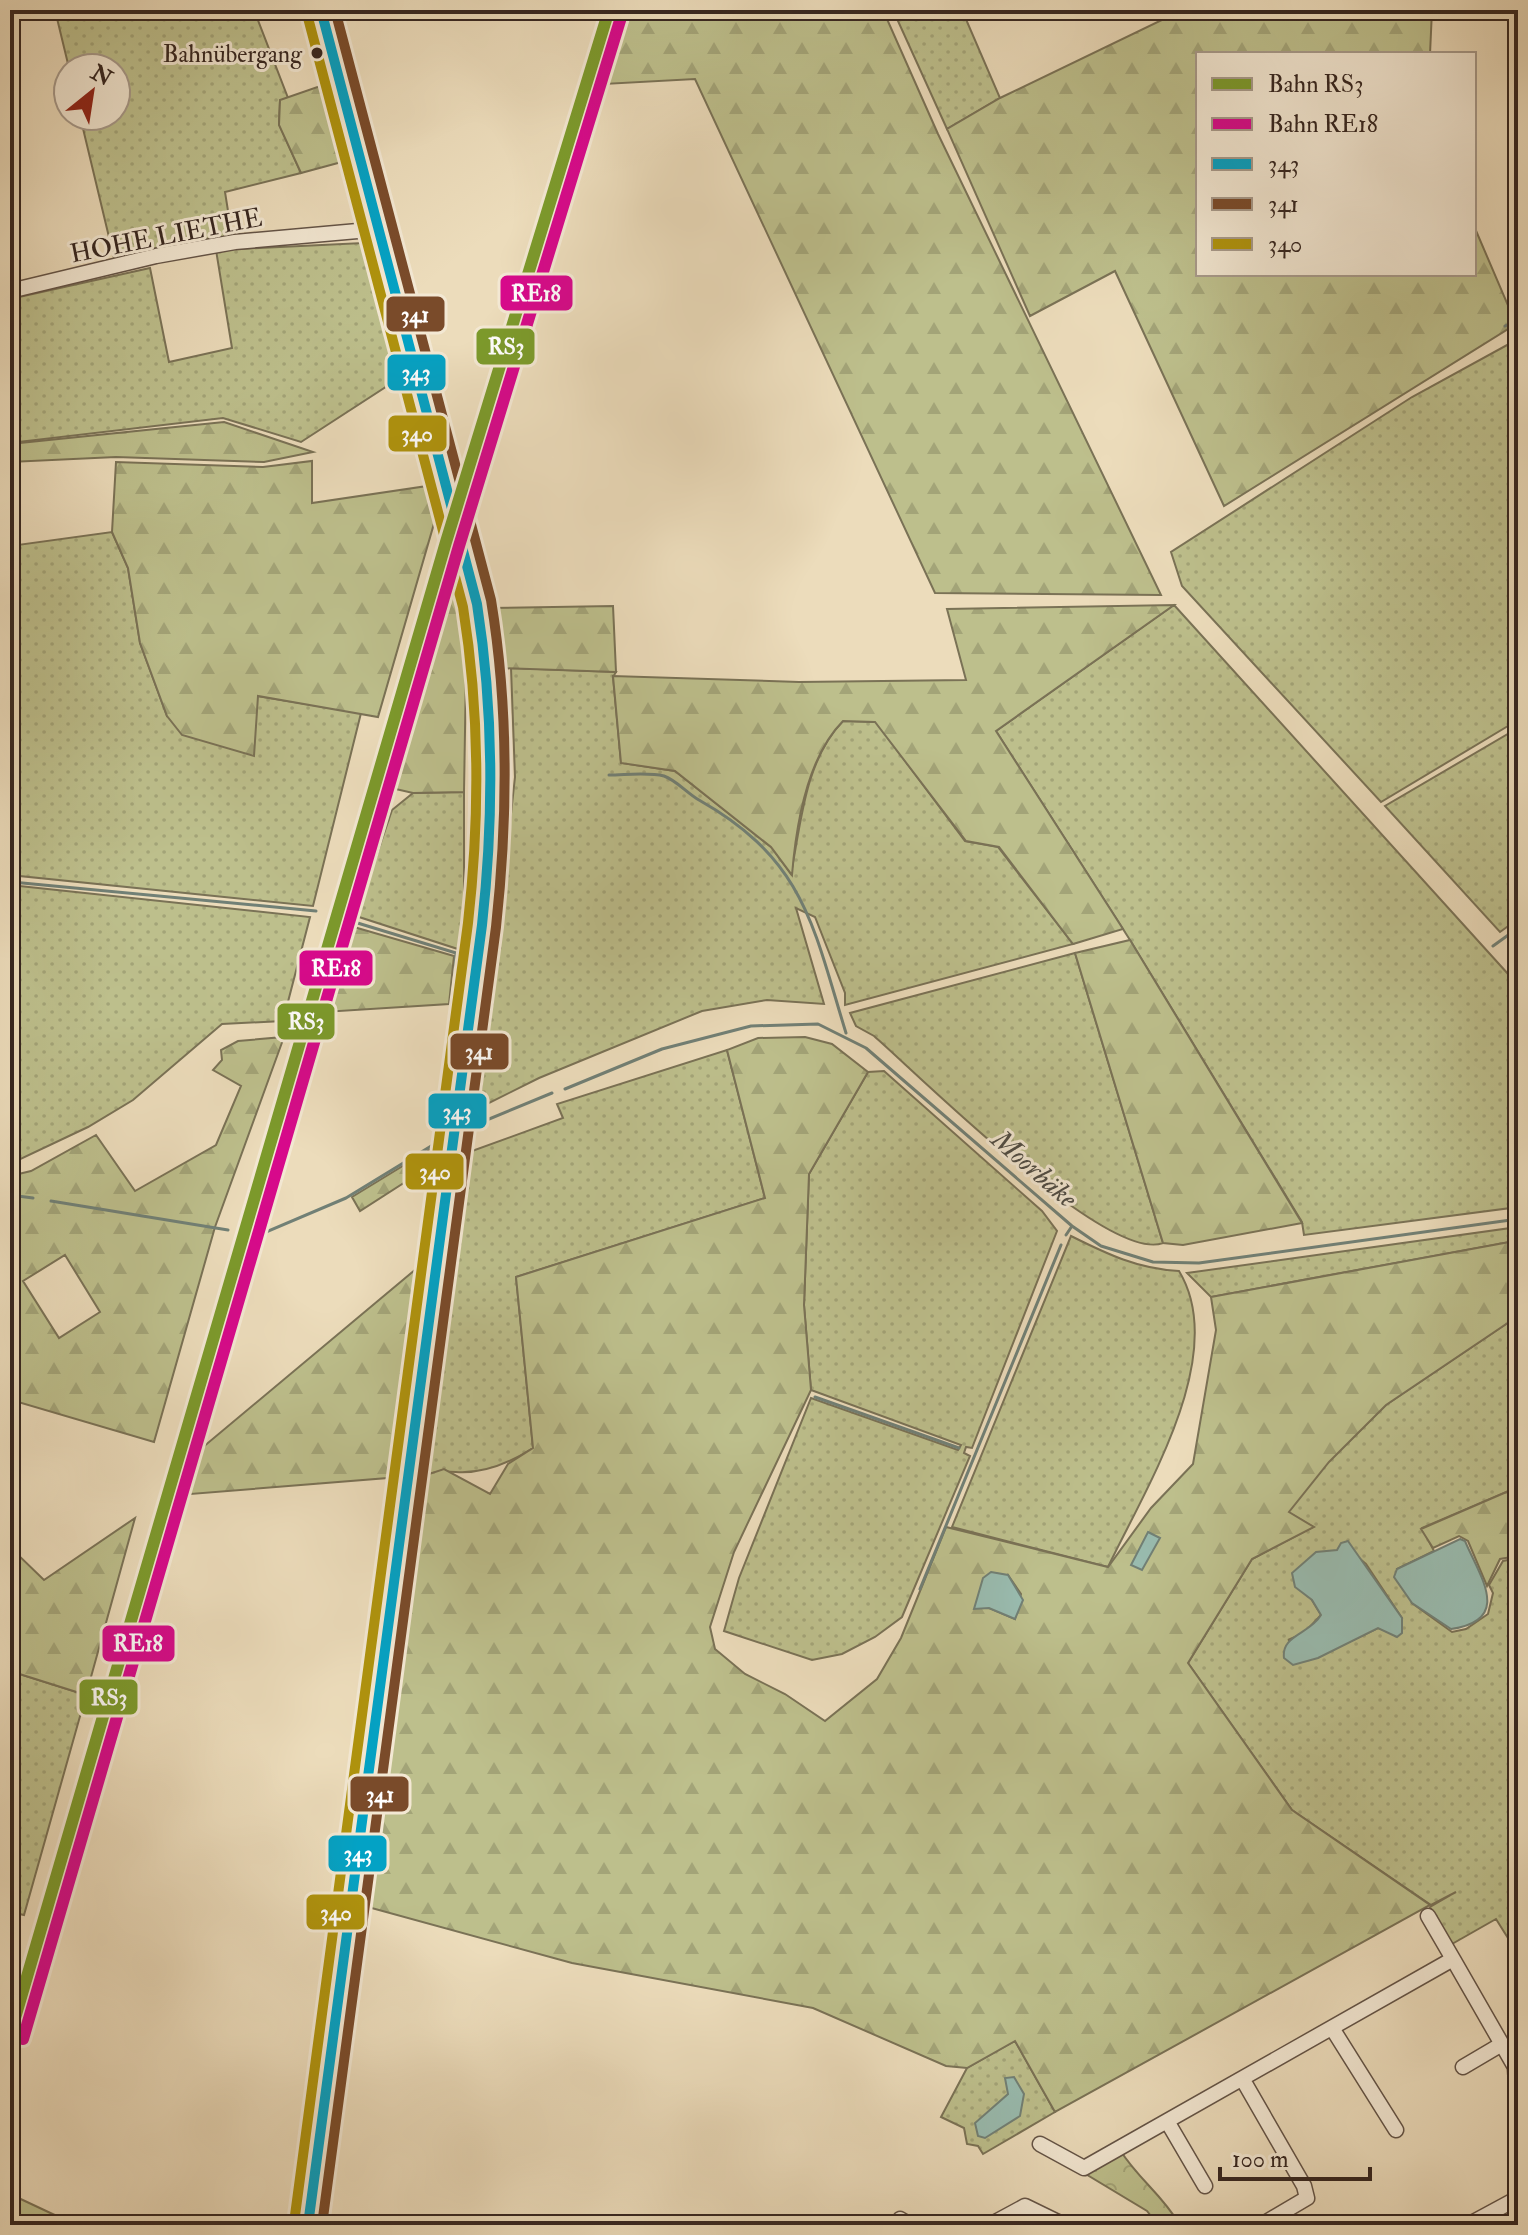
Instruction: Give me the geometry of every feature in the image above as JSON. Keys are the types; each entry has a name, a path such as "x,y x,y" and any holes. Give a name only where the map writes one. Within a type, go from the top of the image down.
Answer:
{"street":[{"path":"308,2225 436,1280 493,822 494,730 488,671 455,513 321,10"},
{"name":"HOHE LIETHE","path":"10,291 156,256 235,242 380,229"},
{"path":"1428,1916 1515,2067 1518,2120"},
{"path":"1040,2144 1084,2168 1453,1959"},
{"path":"1332,2028 1396,2130"},
{"path":"1463,2067 1502,2044"},
{"path":"1243,2080 1304,2186 1307,2198 1268,2221"},
{"path":"1167,2121 1205,2186"},
{"path":"1468,2225 1518,2198"},
{"path":"990,2225 1025,2206 1064,2225"}],"green space":[{"path":"55,10 254,10 288,98 280,101 279,124 301,173 225,192 232,236 185,241 114,258 84,132 132,132 132,52 65,52"},
{"path":"626,10 883,10 938,134 1161,595 935,593 695,79 604,84"},
{"path":"893,10 962,10 1000,98 947,129"},
{"path":"1259,10 1432,10 1430,52 1196,52 1196,276 1476,276 1476,231 1516,324 1224,506 1115,271 1030,316 947,129 1000,98 1170,16"},
{"path":"329,83 349,160 301,173 279,125 280,100"},
{"path":"363,243 401,377 301,442 223,418 10,443 10,299 150,268 169,362 232,348 216,250"},
{"path":"1518,339 1518,720 1381,802 1182,586 1171,552 1412,397"},
{"path":"224,422 313,452 264,462 116,457 10,462 10,444"},
{"path":"312,461 312,503 434,485 435,520 378,717 258,696 254,756 182,735 167,716 140,643 128,568 112,532 116,462 263,467"},
{"path":"112,532 128,568 140,643 167,716 257,696 361,713 313,906 10,875 10,546"},
{"path":"457,568 466,671 464,792 413,793 387,787 447,573"},
{"path":"1174,605 1518,985 1518,1207 1304,1235 1302,1222 1130,940 996,731"},
{"path":"1174,605 996,731 1123,929 1073,944 999,847 966,841 875,722 843,721 820,753 800,814 792,875 771,847 675,771 621,763 613,676 799,682 966,680 947,609"},
{"path":"613,606 616,672 497,668 487,608"},
{"path":"511,668 616,672 613,677 621,763 675,771 771,847 791,874 806,793 820,754 843,721 876,722 965,841 998,847 1073,944 845,1005 845,993 815,917 796,908 824,1004 767,1000 702,1011 539,1078 479,1108 515,777"},
{"path":"1518,728 1518,919 1500,932 1385,806"},
{"path":"464,792 464,951 356,916 392,810 413,793"},
{"path":"10,885 310,917 283,1021 222,1024 133,1100 88,1127 10,1164"},
{"path":"347,925 454,956 449,1004 324,1012"},
{"path":"1130,940 1302,1223 1183,1245 1163,1243 1075,953"},
{"path":"1075,953 1163,1243 1137,1242 1101,1225 1060,1198 972,1125 874,1036 856,1026 850,1013"},
{"path":"284,1037 215,1227 154,1442 18,1402 10,1368 10,1176 31,1171 96,1135 135,1191 216,1145 241,1086 213,1070 222,1060 221,1050 238,1041","holes":["65,1255 100,1312 59,1338 23,1281"]},
{"path":"805,1037 832,1044 868,1072 809,1174 804,1305 811,1390 734,1552 710,1627 715,1649 745,1674 785,1694 825,1721 877,1679 901,1638 946,1527 1108,1567 1151,1508 1193,1464 1216,1330 1211,1297 1515,1241 1518,1246 1518,1316 1386,1405 1329,1462 1289,1512 1314,1527 1252,1559 1188,1663 1292,1810 1430,1905 1055,2112 1015,2041 967,2068 946,2066 813,2008 572,1963 357,1904 420,1477 444,1469 490,1494 508,1464 533,1448 516,1277 765,1198 727,1050 758,1038","holes":["1008,1575 1021,1594 1015,1619 989,1608"]},
{"path":"727,1050 765,1198 516,1277 533,1448 487,1469 425,1475 472,1151 563,1118 557,1104"},
{"path":"884,1071 1042,1211 1057,1231 972,1448 966,1447 964,1453 970,1456 902,1617 875,1637 842,1654 812,1660 724,1631 739,1578 811,1398 958,1450 961,1445 811,1390 804,1305 809,1174 868,1072"},
{"path":"442,1142 441,1159 360,1211 352,1197"},
{"path":"1518,1227 1518,1246 1514,1241 1211,1297 1187,1273"},
{"path":"1071,1236 1136,1264 1179,1271 1192,1305 1195,1342 1189,1381 1160,1461 1108,1567 952,1527"},
{"path":"422,1264 400,1477 166,1496 172,1473"},
{"path":"1518,1316 1518,1487 1422,1528 1434,1551 1397,1569 1412,1603 1452,1632 1466,1629 1488,1614 1493,1593 1489,1585 1503,1561 1518,1558 1518,1954 1496,1919 1452,1944 1430,1907 1456,1892 1431,1905 1292,1810 1188,1663 1252,1559 1313,1527 1288,1512 1328,1462 1386,1405","holes":["1353,1553 1366,1564 1402,1618 1387,1631 1378,1628 1349,1642 1288,1640 1304,1633 1321,1615 1312,1600"]},
{"path":"1518,1487 1518,1556 1500,1559 1487,1586 1468,1541 1459,1536 1433,1548 1421,1529"},
{"path":"135,1518 86,1695 10,1671 10,1547 44,1580"},
{"path":"10,1671 86,1695 24,1915 15,1913 10,1928"},
{"path":"1015,2041 1055,2112 983,2154 978,2146 967,2144 964,2128 941,2117 967,2068"},
{"path":"1120,2150 1180,2225 1158,2225 1147,2211 1084,2173"},
{"path":"10,2194 76,2225 10,2225"}],"water":[{"path":"1148,1532 1160,1538 1142,1570 1131,1565"},
{"path":"1460,1539 1465,1541 1484,1582 1487,1607 1481,1617 1470,1624 1451,1629 1412,1603 1394,1577 1397,1569"},
{"path":"1348,1541 1402,1618 1402,1633 1397,1637 1378,1628 1318,1658 1293,1665 1284,1658 1287,1644 1321,1615 1312,1600 1295,1587 1292,1573 1316,1552 1337,1550 1341,1543"},
{"path":"991,1572 1008,1575 1023,1600 1015,1619 989,1608 974,1609 983,1578"},
{"path":"1014,2077 1024,2094 1020,2116 985,2138 978,2136 975,2123 1008,2094 1005,2078"}],"waterway":[{"path":"1505,326 1518,320"},
{"path":"609,775 664,776 734,823 762,847 800,899 824,960 846,1033"},
{"path":"12,882 316,911"},
{"path":"351,921 456,953 453,1012"},
{"path":"1493,946 1518,928"},
{"name":"Moorbäke","path":"565,1089 662,1049 751,1026 818,1024 866,1048 1072,1226 1101,1246 1153,1262 1199,1263 1518,1219"},
{"name":"Moorbäke","path":"252,1238 346,1198 441,1140 452,1027"},
{"name":"Moorbäke","path":"465,1129 552,1093"},
{"path":"10,1195 33,1198"},
{"path":"51,1201 228,1230"},
{"path":"1066,1235 1072,1226"},
{"path":"920,1589 1061,1245"},
{"path":"815,1397 959,1448"}],"rail line":[{"name":"RS3","path":"10,2035 446,542 609,10"},
{"name":"RE18","path":"23,2039 459,546 622,14"}],"transit line":[{"name":"343","path":"308,2225 482,925 490,804 487,685 477,604 321,10"},
{"name":"341","path":"322,2225 496,927 503,845 505,763 501,682 491,600 335,10"},
{"name":"340","path":"294,2223 468,923 476,804 473,686 463,607 307,14"}],"place":[{"name":"Bahnübergang","path":"317,53"}]}
